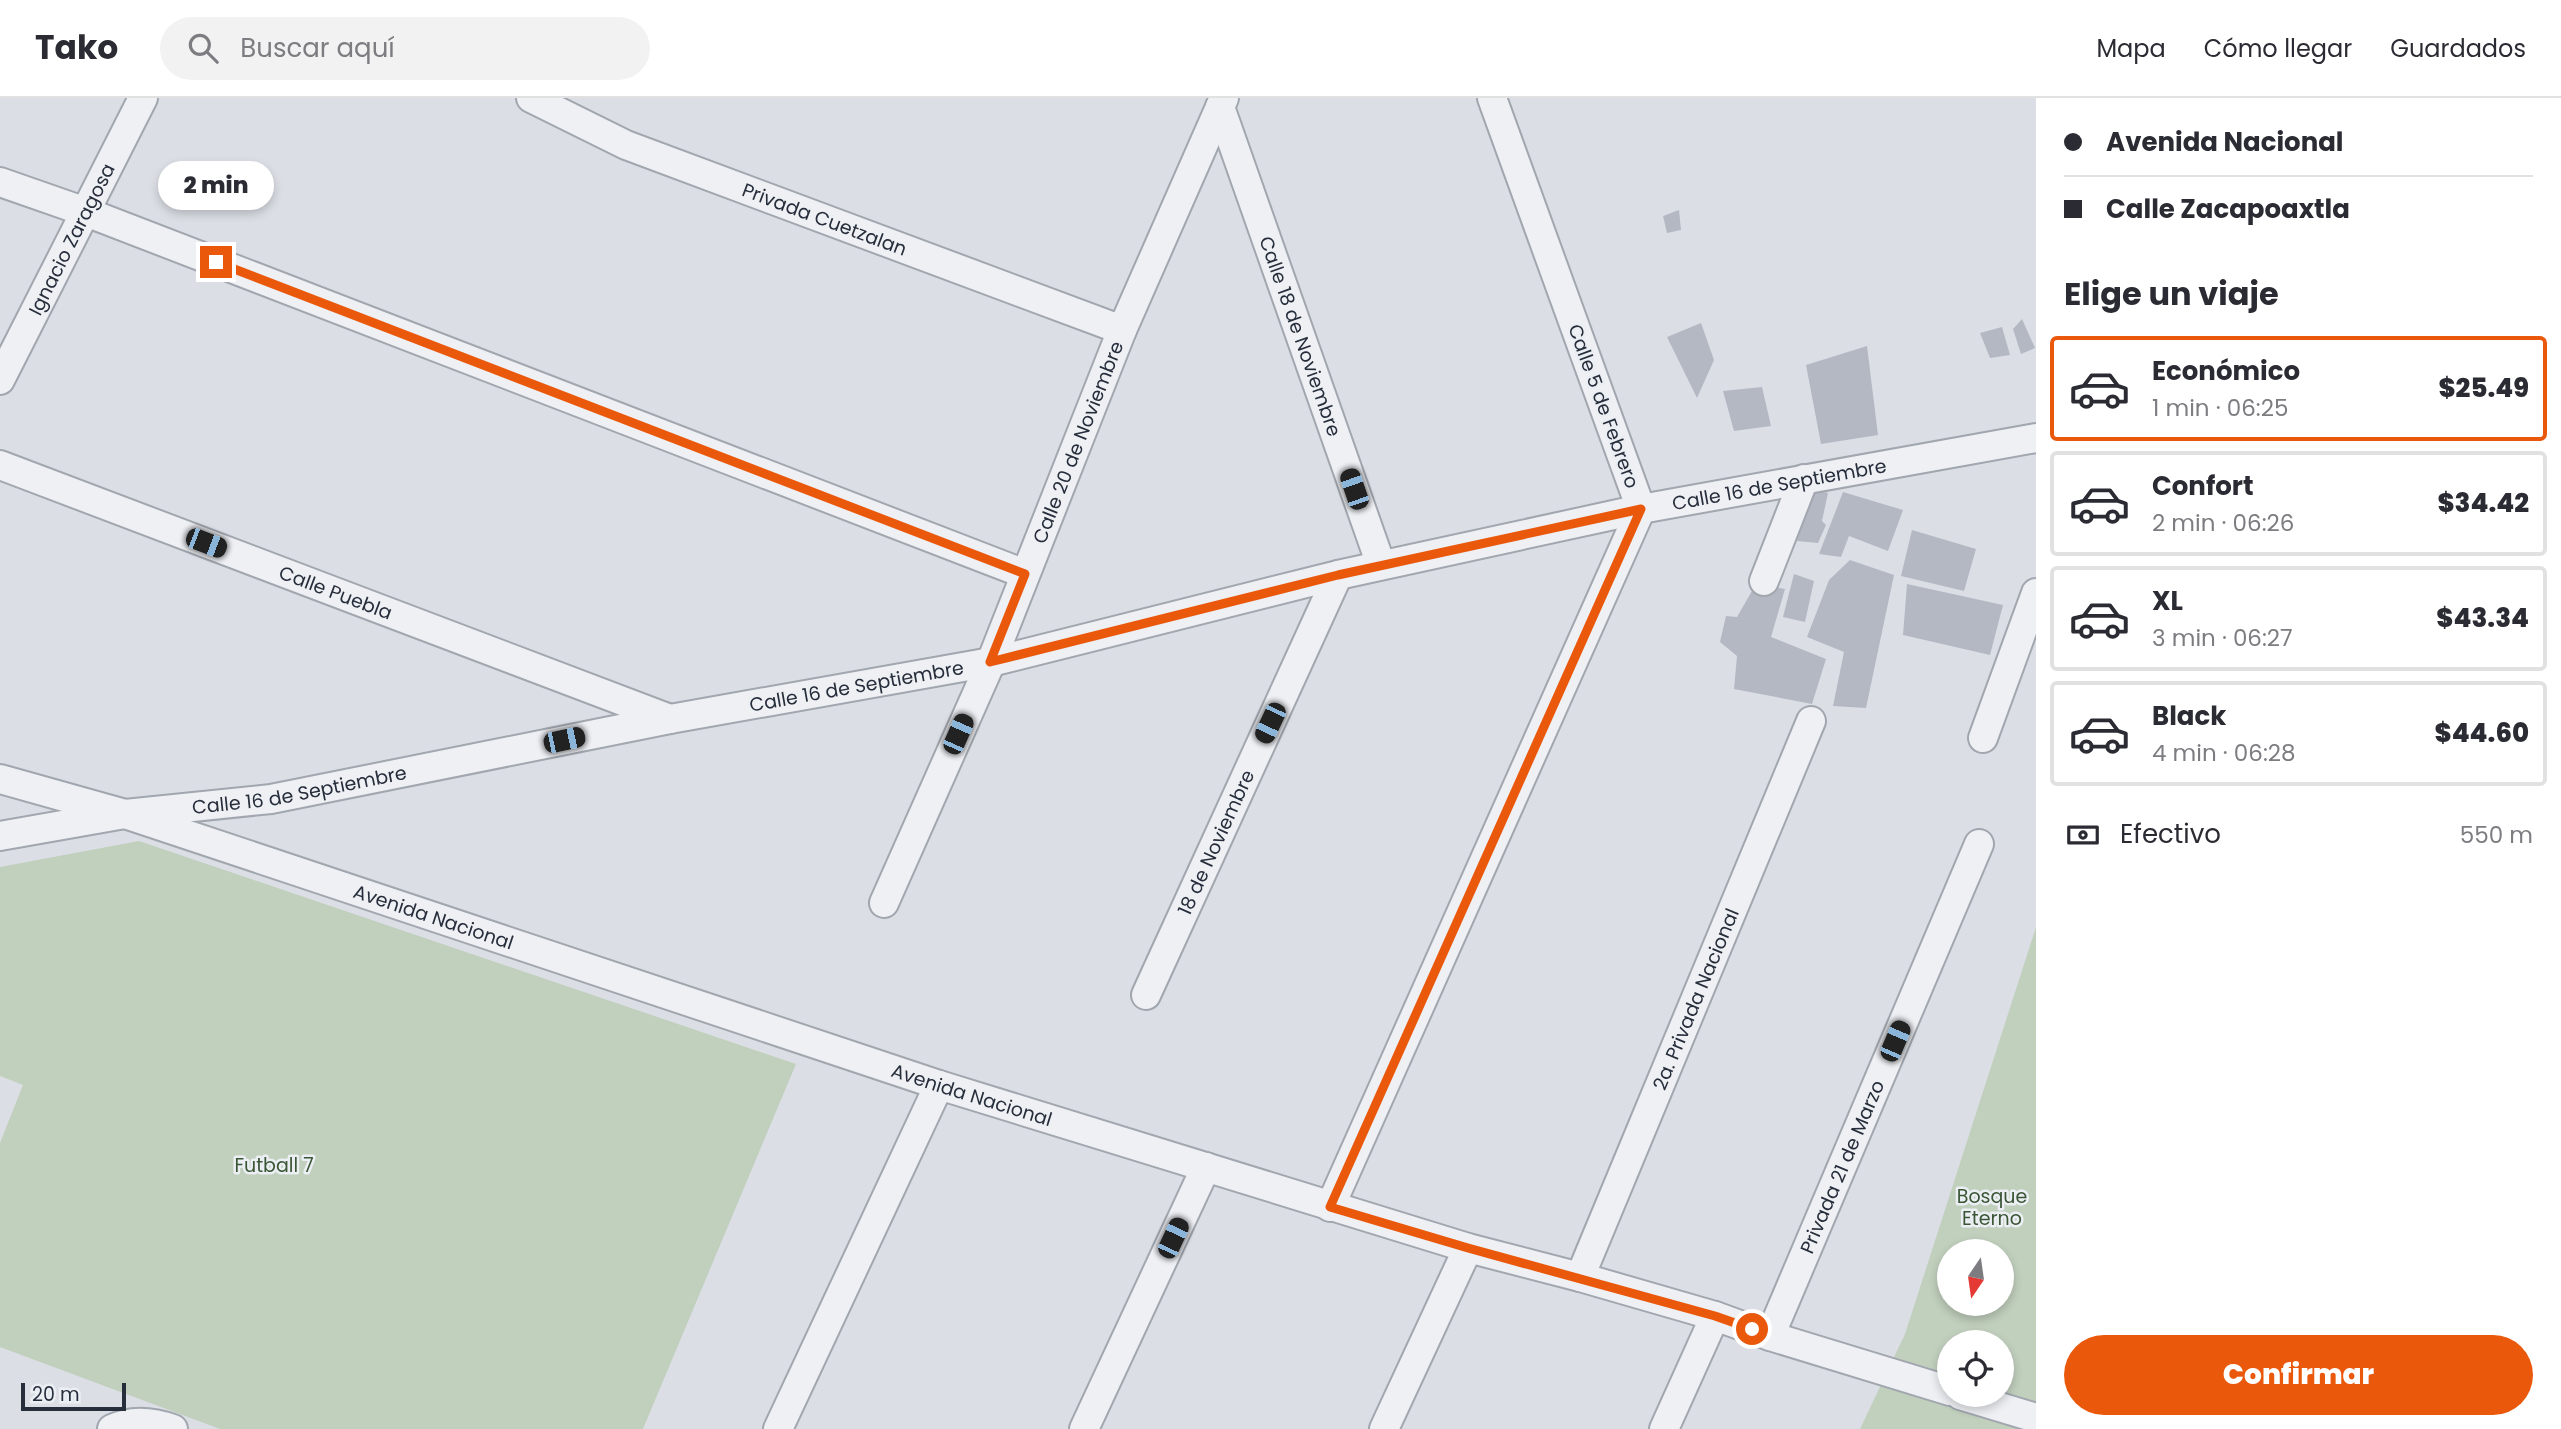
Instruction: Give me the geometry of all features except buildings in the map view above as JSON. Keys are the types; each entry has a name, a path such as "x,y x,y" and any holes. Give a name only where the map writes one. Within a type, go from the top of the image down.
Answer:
{"street":[{"name":"Ignacio Zaragosa","path":"0,380 143,98"},
{"name":"Privada Cuetzalan","path":"531,98 626,145 1122,330"},
{"name":"Calle 5 de Febrero","path":"1330,1207 1641,509 1492,98"},
{"name":"Calle 20 de Noviembre","path":"884,902 990,662 1122,330 1222,102"},
{"name":"Calle 18 de Noviembre","path":"1222,102 1381,565"},
{"path":"0,181 1025,574"},
{"name":"Calle 16 de Septiembre","path":"0,836 125,814 271,799 670,719 990,662 1338,575 1641,509 2036,438"},
{"name":"Calle Puebla","path":"0,465 670,719"},
{"path":"1764,581 1804,479"},
{"name":"18 de Noviembre","path":"1146,995 1338,575"},
{"path":"1983,738 2036,593"},
{"name":"2a. Privada Nacional","path":"1580,1277 1811,721"},
{"name":"Avenida Nacional","path":"0,779 125,814 939,1085 1330,1207 1715,1316 1770,1336 1937,1387"},
{"name":"Privada 21 de Marzo","path":"1770,1336 1979,844"},
{"path":"778,1429 939,1085"},
{"path":"1084,1429 1206,1167"},
{"path":"1384,1429 1468,1248"},
{"path":"1664,1429 1715,1316"},
{"path":"2000,1407 2036,1418"},
{"path":"112,1429 123,1423 157,1423 173,1429"}],"green space":[{"name":"Futball 7","path":"139,841 796,1064 643,1429 220,1429 0,1347 0,1143 23,1085 0,1076 0,867"},
{"name":"Bosque Eterno","path":"2036,927 2036,1429 1860,1429 1905,1334"}],"route":[{"path":"216,262 1025,574 990,662 1338,575 1641,509 1330,1207 1715,1316 1752,1329"}]}
